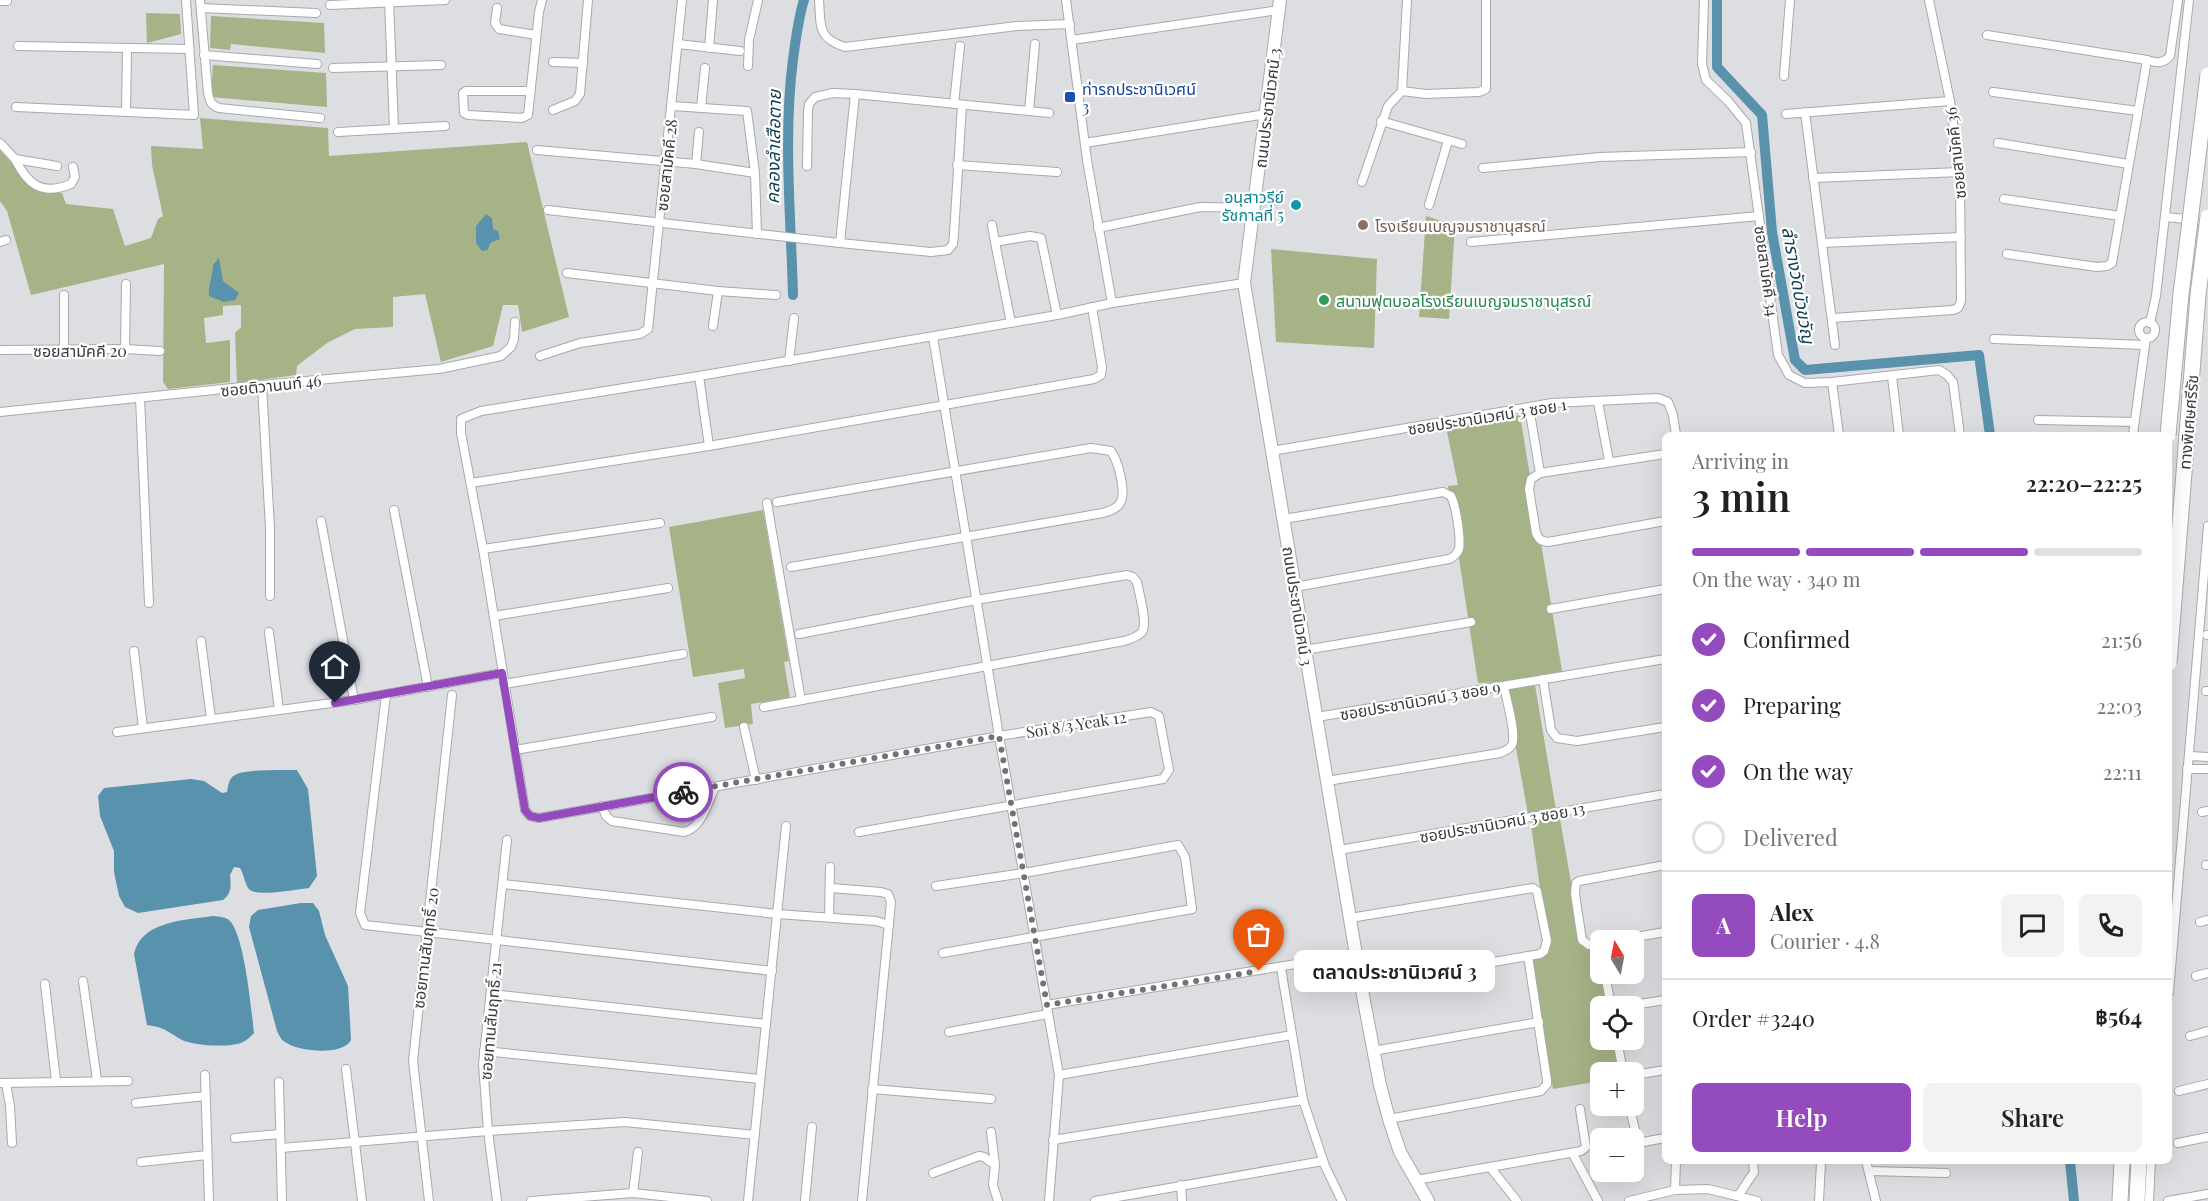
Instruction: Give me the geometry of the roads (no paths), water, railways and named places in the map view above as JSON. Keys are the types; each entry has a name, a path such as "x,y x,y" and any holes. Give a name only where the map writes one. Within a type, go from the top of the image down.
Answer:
{"highway":[{"name":"ทางพิเศษศรีรัช","path":"2168,432 2181,294 2208,75"},
{"name":"ทางพิเศษศรีรัช","path":"2172,625 2198,295 2208,219"},
{"path":"2120,1201 2122,1164"},
{"path":"2137,1201 2139,1164"}],"street":[{"path":"16,107 194,115 186,0"},
{"path":"330,5 445,0"},
{"path":"530,92 466,90 463,93 464,113 468,116 526,117 528,115 542,0"},
{"path":"553,110 568,105 578,98 588,0"},
{"name":"ซอยสามัคคี 28","path":"540,356 577,344 642,334 648,329 682,0"},
{"path":"709,48 713,0"},
{"path":"748,66 749,39 758,0"},
{"path":"819,0 820,23 824,36 831,43 845,47 1017,26 1070,24"},
{"path":"1066,0 1098,228 1112,303"},
{"path":"1362,182 1381,121 1388,106 1402,91 1407,0"},
{"path":"1402,91 1447,93 1479,92 1486,89 1486,0"},
{"name":"ซอยสามัคคี 34","path":"1704,0 1702,64 1706,80 1728,101 1746,123 1778,355 1789,375 1805,383 1939,370 1953,382 1960,432"},
{"path":"1784,76 1790,0"},
{"name":"ซอยสามัคคี 36","path":"1832,318 1958,308 1961,291 1960,172 1950,101 1929,0"},
{"path":"1987,35 2158,63 2170,56 2178,0"},
{"path":"2133,432 2146,341 2139,328 2143,323 2150,323 2156,296 2189,0"},
{"path":"389,1 394,129"},
{"path":"316,13 201,4 209,101 213,105 219,108 320,118"},
{"path":"1072,40 1280,5"},
{"name":"ถนนประชานิเวศน์ 3","path":"1280,5 1244,283 1373,1051 1389,1119 1400,1152 1428,1201"},
{"path":"497,8 495,23 499,28 536,35"},
{"path":"678,44 740,51"},
{"path":"1029,111 1035,44"},
{"path":"18,46 189,49"},
{"path":"548,210 840,243 931,252 948,250 953,244 954,234 960,46"},
{"path":"126,112 127,48"},
{"path":"204,55 317,64"},
{"path":"2007,254 2097,267 2112,263 2115,257 2147,60"},
{"path":"553,62 583,63"},
{"path":"333,68 441,65"},
{"path":"701,108 705,68"},
{"path":"1993,92 2138,111"},
{"path":"807,166 809,104 815,97 833,93 1049,113"},
{"path":"840,243 855,94"},
{"path":"1786,114 1950,101"},
{"path":"672,106 747,111 755,173 757,234"},
{"path":"1805,112 1835,345"},
{"path":"1085,142 1266,114"},
{"path":"1381,121 1462,144"},
{"path":"338,132 445,126"},
{"path":"696,164 699,132"},
{"path":"1429,205 1448,141"},
{"path":"0,143 15,159 27,180 43,188 57,189 71,184 75,177 73,167"},
{"path":"1998,143 2129,164"},
{"path":"537,150 696,164 755,173"},
{"path":"1483,168 1600,157 1751,152"},
{"path":"15,159 57,166"},
{"path":"957,165 1057,172"},
{"path":"1813,178 1960,172"},
{"path":"2004,199 2121,216"},
{"path":"1098,228 1200,207 1254,208"},
{"path":"1471,242 1759,216"},
{"path":"2165,217 2208,219"},
{"path":"992,225 1011,323"},
{"path":"995,242 1030,236 1041,238 1057,315"},
{"path":"1822,243 1961,237"},
{"path":"567,273 718,291 776,295"},
{"path":"711,717 515,750 483,549 461,433 461,419 481,411 933,337 1112,303 1244,283"},
{"path":"125,349 126,284"},
{"path":"713,326 718,291"},
{"path":"64,295 64,351"},
{"path":"471,483 709,446 1094,379 1101,375 1102,367 1092,307"},
{"path":"789,361 794,318"},
{"name":"ซอยติวานนท์ 46","path":"0,412 262,385 427,371 501,357 512,347 515,322"},
{"path":"933,337 999,736 1059,1075 1049,1201"},
{"path":"1994,339 2146,341"},
{"path":"0,344 0,350"},
{"name":"ซอยสามัคคี 20","path":"0,350 160,351"},
{"path":"699,376 709,446"},
{"path":"1892,376 1899,432"},
{"path":"1832,382 1839,432"},
{"path":"262,385 270,528 270,596"},
{"path":"141,398 149,603"},
{"name":"ซอยประชานิเวศน์ 3 ซอย 1","path":"1272,451 1552,403 1658,398 1668,402 1676,432"},
{"path":"1598,402 1609,461"},
{"path":"1529,407 1540,473"},
{"path":"2038,420 2134,423"},
{"path":"777,502 1091,448 1111,451 1115,457 1123,493 1120,503 1103,513 791,567"},
{"path":"1662,454 1540,473 1531,479 1529,484 1538,539 1548,542 1662,523"},
{"path":"1284,519 1443,492 1448,493 1453,500 1457,524 1459,548 1449,560 1295,587"},
{"path":"767,503 801,700"},
{"path":"394,510 428,687"},
{"path":"321,521 354,700"},
{"path":"483,549 660,523"},
{"path":"2172,955 2208,526"},
{"path":"764,707 1124,641 1142,632 1145,624 1137,582 1133,577 1126,575 976,600 799,634"},
{"path":"494,616 668,588"},
{"path":"1551,609 1662,590"},
{"path":"1305,650 1471,622"},
{"path":"269,632 279,710"},
{"path":"201,641 211,719"},
{"path":"134,651 143,728"},
{"path":"504,684 683,654"},
{"name":"ซอยประชานิเวศน์ 3 ซอย 9","path":"1317,717 1662,660"},
{"path":"117,732 354,700 502,673"},
{"path":"1543,680 1551,730 1557,738 1577,741 1662,727"},
{"path":"1328,781 1500,753 1508,749 1512,744 1513,734 1504,686"},
{"path":"386,695 361,918 365,926 771,970"},
{"name":"ซอยทานสัมฤทธิ์ 20","path":"429,1201 413,1061 452,695"},
{"name":"Soi 8/3 Yeak 12","path":"515,750 525,810 530,816 539,818 999,736 1151,712 1159,716 1169,770 1163,779 1012,805"},
{"path":"744,727 756,780"},
{"path":"2189,756 2208,757"},
{"path":"2187,769 2208,769"},
{"path":"602,806 606,816 612,821 684,832 692,829 699,822 715,787"},
{"name":"ซอยประชานิเวศน์ 3 ซอย 13","path":"1339,850 1662,795"},
{"path":"859,832 1012,805"},
{"path":"748,1201 786,826"},
{"name":"ซอยทานสัมฤทธิ์ 21","path":"497,1201 483,1077 507,840"},
{"path":"936,886 1024,873 1178,845 1185,857 1192,909 943,953"},
{"path":"1590,944 1585,944 1581,936 1575,887 1579,880 1662,866"},
{"path":"829,917 830,867"},
{"path":"503,884 777,914 876,921 888,925"},
{"path":"831,888 888,894 891,902 862,1201"},
{"path":"1350,918 1533,888 1537,891 1542,916 1546,946 1540,954 1361,985"},
{"path":"1644,936 1662,933"},
{"path":"949,1032 1048,1009 1356,954"},
{"path":"1389,1119 1542,1091 1547,1080 1528,956"},
{"path":"1281,968 1304,1100 1323,1161 1342,1201"},
{"path":"2196,976 2208,973"},
{"path":"83,981 97,1080"},
{"path":"45,984 56,1081"},
{"path":"492,994 766,1024"},
{"path":"1644,1003 1662,1000"},
{"path":"1373,1051 1539,1022"},
{"path":"2190,1036 2208,1031"},
{"path":"1059,1075 1292,1035"},
{"path":"484,1051 760,1079"},
{"path":"346,1070 362,1201"},
{"path":"1644,1073 1662,1070"},
{"path":"206,1075 209,1201"},
{"path":"12,1143 10,1106 3,1083 128,1080"},
{"path":"279,1082 282,1201"},
{"path":"2179,1091 2208,1084"},
{"path":"872,1089 992,1099"},
{"path":"136,1103 206,1096"},
{"path":"1053,1140 1304,1100"},
{"path":"1416,1180 1572,1154 1584,1150 1586,1147 1580,1109"},
{"path":"1632,1116 1637,1137 1643,1142 1662,1139"},
{"path":"280,1148 625,1122 755,1135"},
{"path":"805,1201 812,1126"},
{"path":"991,1132 995,1165 993,1185 998,1201"},
{"path":"235,1138 280,1134"},
{"path":"2178,1143 2208,1137"},
{"path":"633,1193 638,1152"},
{"path":"1572,1154 1598,1201"},
{"path":"141,1162 207,1155"},
{"path":"933,1173 980,1156 995,1165"},
{"path":"1095,1201 1323,1161"},
{"path":"1675,1190 1676,1164"},
{"path":"1738,1196 1754,1172 1753,1164"},
{"path":"1820,1201 1821,1164"},
{"path":"1867,1164 1876,1201"},
{"path":"2149,1201 2151,1164"},
{"path":"1490,1167 1517,1201"},
{"path":"1869,1171 1946,1173"},
{"path":"1180,1185 1182,1201"},
{"path":"1634,1200 1675,1190 1708,1189 1757,1201"},
{"path":"531,1201 633,1193 707,1201"},
{"path":"2168,1201 2208,1194"}],"water":[{"path":"486,214 492,218 493,229 498,231 500,239 490,243 488,250 482,251 476,243 476,226"},
{"path":"219,258 223,281 239,293 235,300 224,302 209,296 213,265"},
{"path":"297,770 308,789 317,876 309,888 270,893 255,892 248,888 240,868 234,867 230,875 229,892 223,900 138,913 125,907 119,896 114,872 114,851 100,816 98,796 104,788 191,779 204,781 222,793 227,792 231,778 240,773"},
{"path":"313,903 319,911 325,935 348,986 351,1040 339,1048 309,1050 291,1045 281,1039 249,927 251,916 258,910"},
{"path":"213,916 229,920 236,931 244,959 254,1033 237,1044 222,1046 195,1044 162,1029 147,1025 134,954 138,943 155,929 178,921"}],"waterway":[{"name":"คลองลำเสือตาย","path":"793,295 788,118 793,59 804,0"},
{"name":"ลำรางวัดบัวขวัญ","path":"1717,0 1717,67 1762,115 1772,232 1795,360 1805,370 1979,355 1990,432"},
{"name":"ลำรางวัดบัวขวัญ","path":"2070,1164 2074,1201"}],"place":[{"name":"ท่ารถประชานิเวศน์ 3","path":"1070,97"},
{"name":"อนุสาวรีย์ รัชกาลที่ 5","path":"1296,205"},
{"name":"โรงเรียนเบญจมราชานุสรณ์","path":"1363,225"},
{"name":"สนามฟุตบอลโรงเรียนเบญจมราชานุสรณ์","path":"1324,300"},
{"name":"ตลาดประชานิเวศน์ 3","path":"1259,971"}]}
